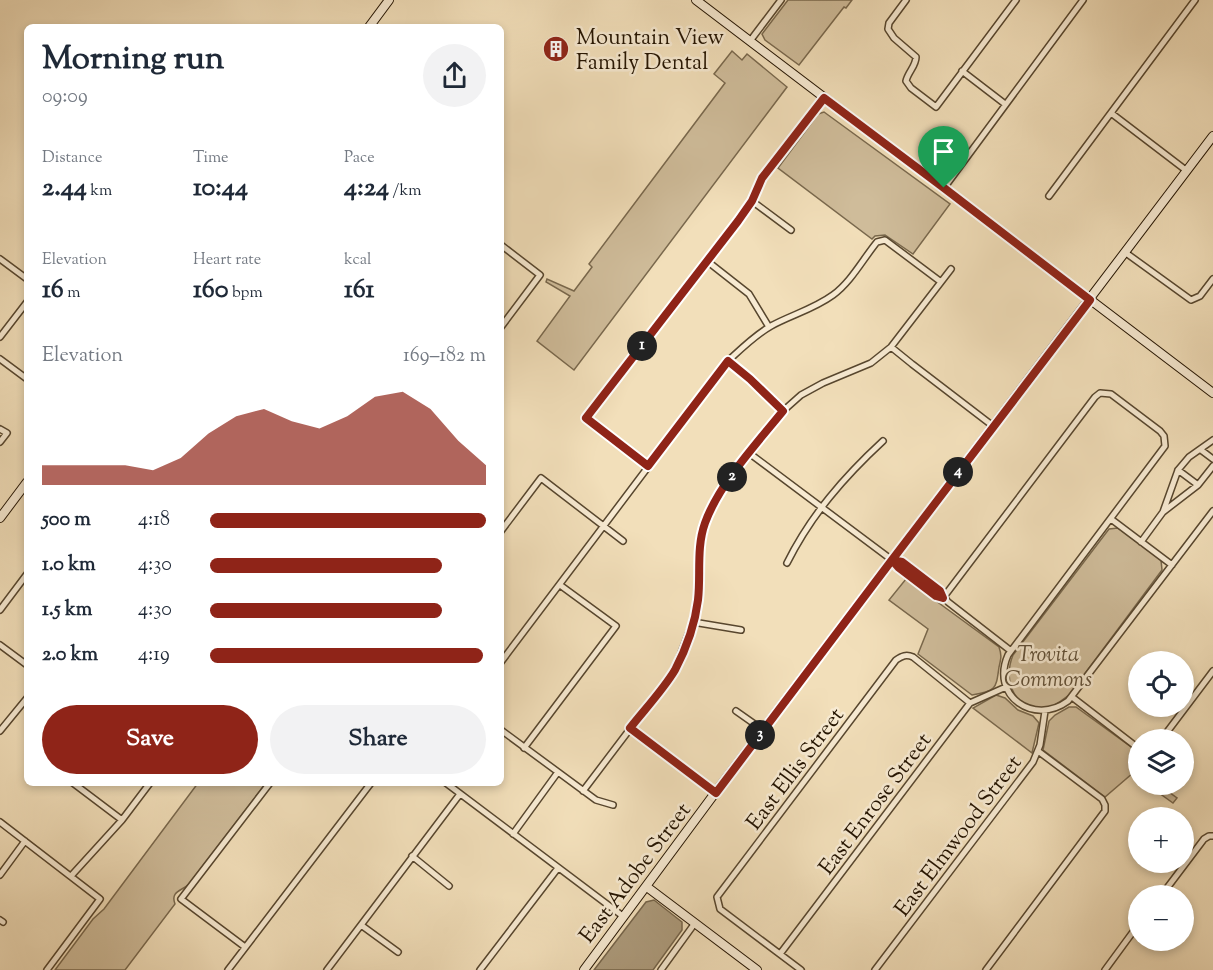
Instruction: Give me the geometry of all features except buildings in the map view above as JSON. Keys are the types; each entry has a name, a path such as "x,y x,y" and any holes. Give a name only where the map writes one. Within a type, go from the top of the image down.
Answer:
{"street":[{"path":"371,24 389,0"},
{"path":"696,0 1213,393"},
{"path":"750,41 781,0"},
{"path":"906,0 889,23 888,29 894,38 916,57 916,63 906,81 910,88 936,107 1016,0"},
{"path":"944,188 1083,0"},
{"path":"1049,196 1195,0"},
{"path":"962,71 1005,104"},
{"path":"648,466 586,418 708,261 752,201 762,178 824,98"},
{"path":"1110,113 1187,171"},
{"name":"East Adobe Street","path":"584,970 1213,136"},
{"path":"752,201 791,230"},
{"path":"504,658 728,361 755,336 834,294 845,284 877,242 885,240 941,282"},
{"path":"504,247 540,275 504,323"},
{"path":"1126,253 1185,297 1194,300 1213,279"},
{"path":"0,259 24,277"},
{"path":"708,261 748,294 769,327"},
{"path":"583,791 674,671 693,622 698,599 701,538 704,525 719,495 783,411 801,395 823,383 871,363 891,346 951,269"},
{"path":"0,337 24,306"},
{"path":"891,346 993,426"},
{"path":"0,359 24,377"},
{"path":"728,361 783,411"},
{"path":"943,598 1095,397 1103,393 1111,394 1160,431 1165,439 1163,448 1011,651 1006,660 1004,672 1006,687 1018,703 1027,708 1045,711 1059,707 1072,697 1213,511"},
{"path":"0,429 7,433 0,442"},
{"path":"1163,512 1178,470 1189,457 1213,440"},
{"path":"787,563 821,507 850,472 883,441"},
{"path":"1201,450 1213,459"},
{"path":"749,453 892,560 898,567 940,591 943,598 1011,651"},
{"path":"1141,542 1163,512 1198,485 1213,466"},
{"path":"1178,470 1198,485"},
{"path":"504,527 541,478 623,541"},
{"path":"0,518 24,486"},
{"path":"1111,519 1172,565"},
{"path":"0,610 24,578"},
{"path":"524,748 616,626 560,585"},
{"path":"693,622 741,630"},
{"path":"0,645 24,663"},
{"name":"East Ellis Street","path":"780,954 720,909 717,897 896,660 908,655 920,662 970,703"},
{"path":"1169,729 1213,671"},
{"name":"East Enrose Street","path":"780,954 970,703 1006,687"},
{"path":"1072,697 1128,740"},
{"path":"0,731 24,702"},
{"path":"736,711 763,730"},
{"name":"East Elmwood Street","path":"875,970 1029,767 1038,751 1045,711"},
{"path":"630,728 716,793"},
{"path":"504,732 596,800 613,805"},
{"path":"986,970 1103,816 1106,807 1102,799 1038,751"},
{"path":"513,834 558,772"},
{"path":"78,786 122,820"},
{"path":"71,876 122,820 148,786"},
{"path":"245,946 181,898 268,786"},
{"path":"228,970 369,786"},
{"path":"450,786 624,917"},
{"path":"327,970 460,794"},
{"path":"0,822 100,899 47,970"},
{"path":"1169,885 1204,839 1212,836"},
{"path":"0,875 25,842"},
{"path":"412,856 449,886"},
{"path":"480,970 558,868"},
{"path":"646,887 757,970"},
{"path":"661,970 695,923"},
{"path":"361,925 398,952"},
{"path":"1105,970 1128,939"},
{"path":"780,954 801,970"}],"green space":[{"path":"788,0 852,0 799,65 765,40 762,34"},
{"path":"732,51 742,60 747,54 787,87 574,370 537,341 570,296 546,282 547,279 574,291 592,267 589,264 725,83 714,74"},
{"path":"824,112 950,204 913,254 885,235 875,236 872,239 778,168 818,114"},
{"name":"Trovita Commons","path":"1118,528 1161,560 1162,570 1069,695 1052,706 1037,708 1027,705 1014,693 1011,685 1009,675 1013,655 1109,529"},
{"path":"906,579 999,647 1001,657 997,680 991,690 972,695 918,654 928,629 889,600"},
{"path":"996,695 1005,698 1018,710 1033,716 1039,723 1032,753 973,708"},
{"path":"1069,707 1076,707 1128,745 1128,777 1105,797 1043,750 1049,721"},
{"path":"196,786 264,786 189,884 175,894 175,904 125,970 55,970 93,919 104,909"},
{"path":"1162,795 1173,795 1177,798 1173,803"}],"shaded area":[{"path":"654,900 682,922 682,930 653,970 594,970 646,902"}],"place":[{"name":"Mountain View Family Dental","path":"556,49"}],"route":[{"path":"944,188 824,98 762,178 752,201 738,221 586,418 648,466 728,361 783,411 749,453 719,495 710,512 701,538 698,599 684,648 674,671 630,728 716,793 892,560 936,596 943,598 940,591 902,562 892,560 1090,300 944,188"}]}
